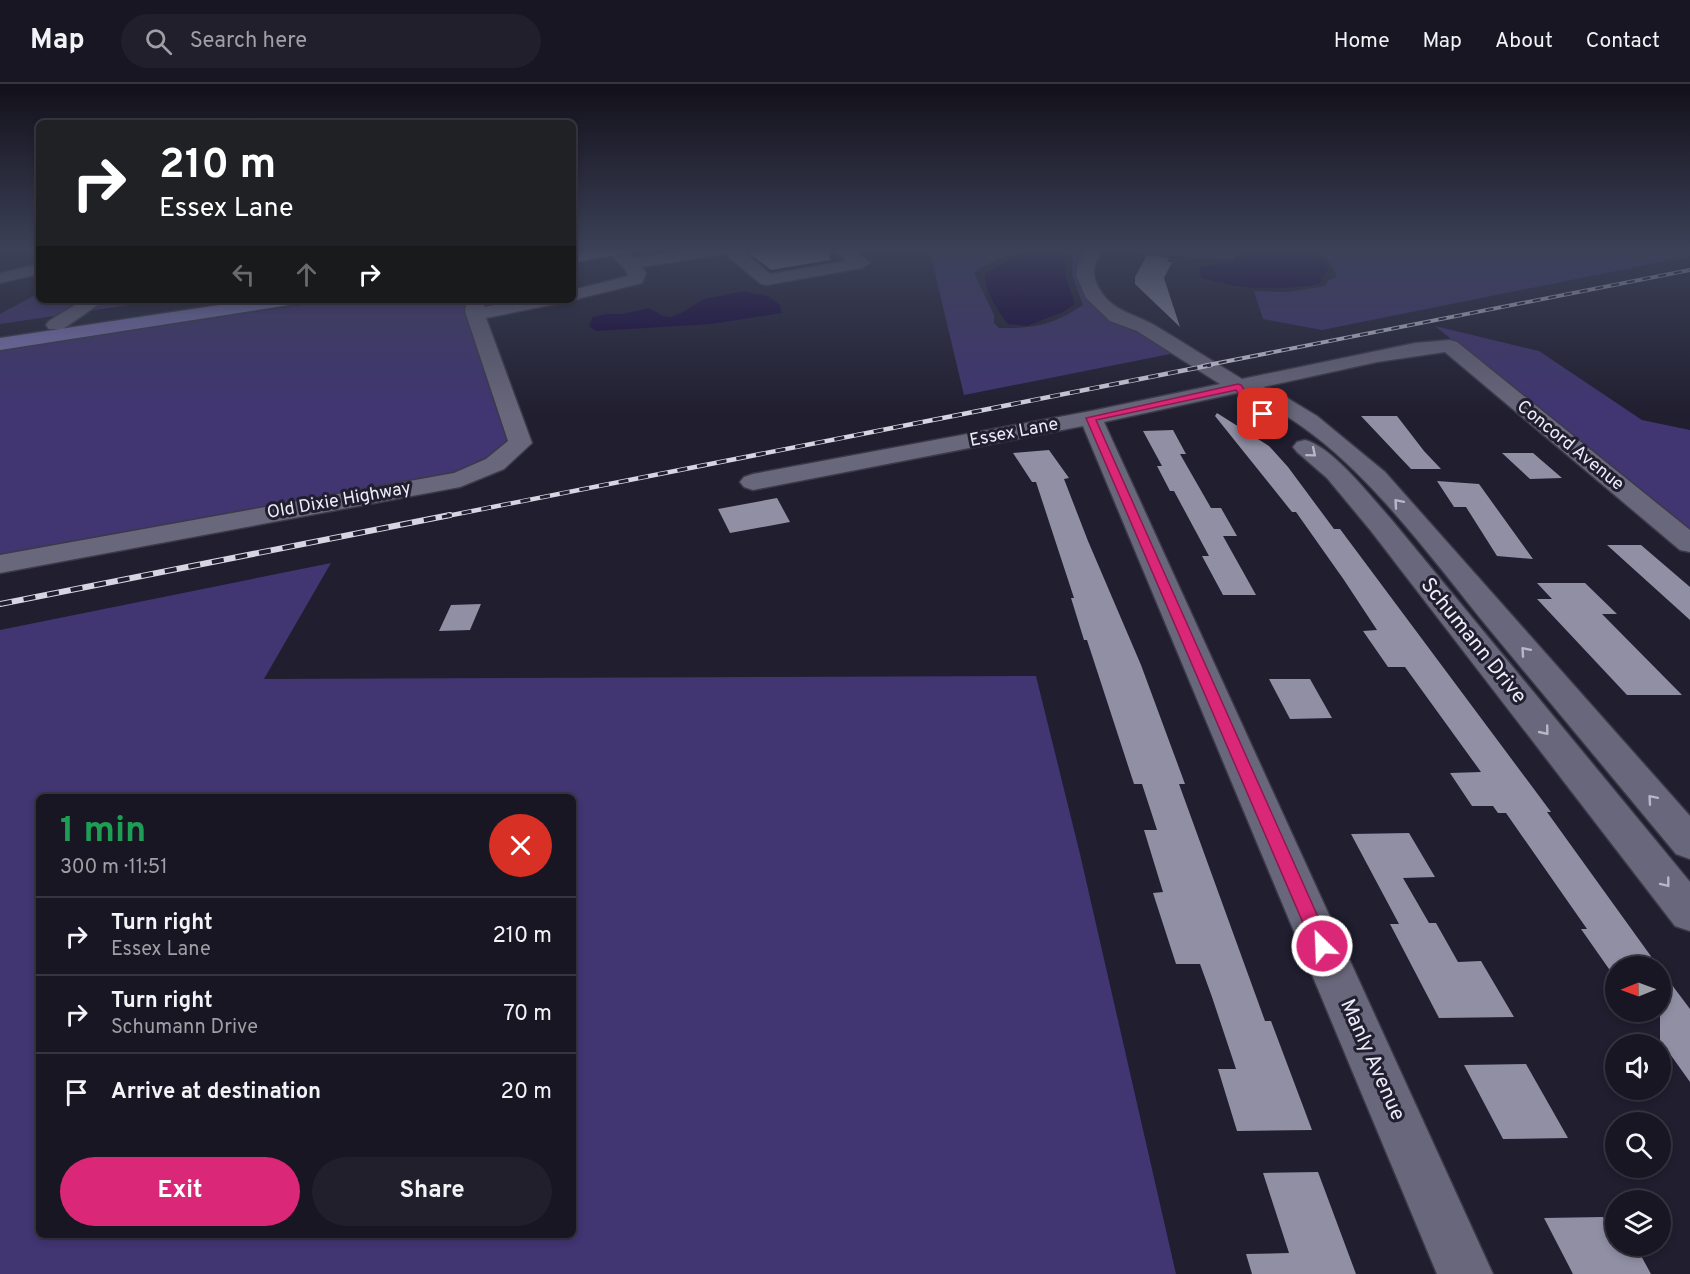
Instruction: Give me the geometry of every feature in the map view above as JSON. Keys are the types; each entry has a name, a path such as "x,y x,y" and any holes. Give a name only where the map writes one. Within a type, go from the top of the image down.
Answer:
{"main road":[{"path":"0,333 200,304"},
{"path":"0,344 266,304"}],"street":[{"path":"56,325 90,304"},
{"path":"475,307 512,304"},
{"name":"Schumann Drive","path":"1102,304 1117,317 1144,327 1238,386 1266,395 1309,421 1376,477 1688,839"},
{"name":"Schumann Drive","path":"1122,304 1135,314 1144,327"},
{"name":"Old Dixie Highway","path":"0,564 460,479 495,464 520,443 475,307"},
{"name":"Essex Lane","path":"753,482 1091,418 1377,356 1450,346"},
{"name":"Concord Avenue","path":"1450,346 1690,544"},
{"name":"Schumann Drive","path":"1238,386 1247,402 1341,478 1690,914"},
{"name":"Manly Avenue","path":"1091,418 1465,1274"},
{"path":"1341,478 1376,477"},
{"path":"1454,617 1494,615"},
{"path":"1630,838 1688,839"}],"shaded area":[{"path":"19,304 139,304 0,324 0,314"},
{"path":"311,304 466,304 465,312 508,443 486,462 455,474 0,558 0,350"},
{"path":"697,304 778,304 782,313 711,324 596,331 589,326 593,317 606,314 623,314 649,308 663,316 671,317"},
{"path":"942,304 989,304 994,315 994,323 999,328 1052,322 1082,304 1108,304 1124,325 1175,353 964,395"},
{"path":"994,304 1075,304 1063,312 1027,326 1008,324"},
{"path":"1258,304 1454,304 1322,330 1263,319"},
{"path":"1435,326 1539,351 1642,420 1690,430 1690,532"},
{"path":"331,563 264,679 1036,676 1080,854 1176,1274 0,1274 0,630"}],"building":[{"path":"1155,304 1172,304 1180,327"},
{"path":"1217,413 1269,446 1288,467 1334,529 1340,529 1551,812 1547,812 1651,956 1605,956 1605,963 1581,929 1587,929 1506,813 1498,813 1493,806 1472,806 1450,773 1481,772 1405,667 1388,667 1363,631 1377,630 1344,580 1296,512 1292,512 1215,416"},
{"path":"1361,416 1397,416 1441,469 1411,469"},
{"path":"1173,430 1186,454 1180,454 1211,508 1221,508 1237,536 1223,536 1256,595 1223,595 1202,556 1209,556 1174,491 1170,491 1157,466 1162,466 1143,431"},
{"path":"1049,450 1069,478 1064,479 1141,665 1185,784 1179,784 1265,1021 1271,1021 1312,1130 1237,1131 1218,1069 1236,1069 1212,997 1200,964 1176,964 1153,893 1163,892 1144,830 1157,830 1142,784 1134,784 1087,640 1084,640 1071,598 1074,598 1036,482 1032,482 1013,453"},
{"path":"1502,453 1533,453 1562,478 1530,479"},
{"path":"1437,481 1479,484 1533,559 1497,556 1466,507 1454,507"},
{"path":"777,498 790,522 730,533 718,509"},
{"path":"1607,545 1641,545 1690,587 1690,620"},
{"path":"1537,583 1585,583 1617,614 1602,614 1682,695 1627,695 1537,599 1552,599"},
{"path":"481,604 470,630 439,631 451,605"},
{"path":"1269,679 1310,679 1332,718 1290,719"},
{"path":"1409,833 1435,877 1403,878 1429,923 1436,923 1458,962 1481,961 1514,1017 1439,1018 1390,924 1399,924 1351,834"},
{"path":"1671,984 1690,1009 1690,1082 1671,1055 1671,1034 1660,1034 1660,1022 1671,1022"},
{"path":"1526,1064 1568,1138 1503,1139 1464,1065"},
{"path":"1318,1172 1356,1274 1252,1274 1246,1254 1289,1253 1263,1173"},
{"path":"1603,1217 1605,1221 1605,1256 1641,1256 1651,1274 1573,1274 1544,1218"}],"railway":[{"path":"1203,366 1520,304"},
{"path":"442,517 1211,365"},
{"path":"0,604 450,515"}],"route":[{"path":"1263,414 1247,402 1238,386 1091,418 1322,946"}]}
